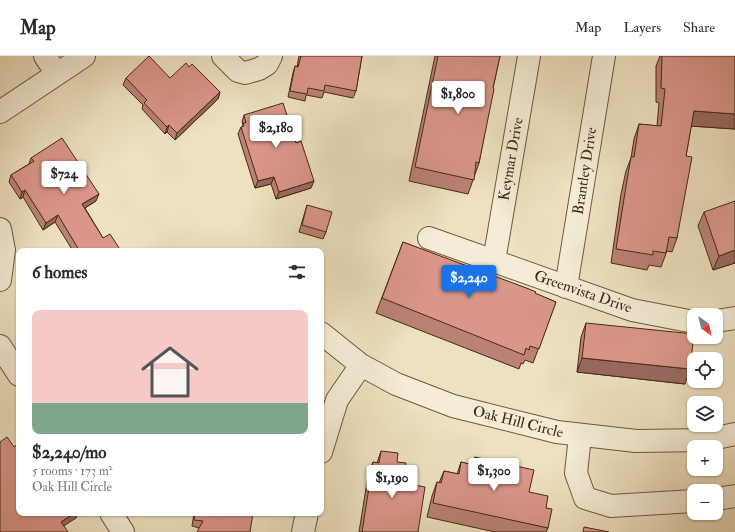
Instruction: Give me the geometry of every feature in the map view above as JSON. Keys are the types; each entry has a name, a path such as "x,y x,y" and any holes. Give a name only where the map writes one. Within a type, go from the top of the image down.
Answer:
{"street":[{"path":"45,56 57,74"},
{"path":"0,112 84,56"},
{"path":"223,56 238,71 245,73 259,69 267,64 272,56"},
{"name":"Keymar Drive","path":"494,261 528,56"},
{"name":"Brantley Drive","path":"566,287 604,56"},
{"path":"0,229 4,250 0,280"},
{"name":"Greenvista Drive","path":"429,238 632,310 687,321"},
{"path":"723,320 735,318"},
{"name":"Oak Hill Circle","path":"324,335 361,365 396,384 453,406 557,432 580,436 636,441 707,440 735,434"},
{"path":"0,346 16,370"},
{"path":"324,442 337,400 361,365"},
{"path":"580,436 576,473 585,498 611,506 687,501"},
{"path":"723,498 735,496"},
{"path":"113,516 123,532"},
{"path":"303,532 306,516"}],"building":[{"path":"149,56 170,78 186,63 189,67 192,64 220,92 177,133 169,125 167,127 144,103 147,100 126,78"},
{"path":"301,56 362,56 356,91 325,85 324,91 308,88 307,94 290,91 295,66 298,67"},
{"path":"438,56 500,56 479,163 476,162 474,180 415,167"},
{"path":"662,56 735,56 735,114 694,111 686,156 692,157 677,238 669,237 666,253 653,251 653,255 616,249 631,157 634,157 639,124 661,126 665,89 661,88"},
{"path":"283,103 296,143 301,141 314,181 279,192 274,177 258,181 241,127 244,126 243,123 246,123 244,115"},
{"path":"62,138 99,194 82,204 103,238 110,234 119,248 78,248 58,215 46,223 25,190 22,192 11,175 34,161 31,158"},
{"path":"735,201 735,250 719,256 704,212"},
{"path":"307,205 332,212 326,232 302,225"},
{"path":"403,242 529,289 556,302 539,349 530,346 529,350 526,348 524,355 382,298"},
{"path":"586,323 687,333 687,344 693,344 692,352 687,352 687,369 582,358"},
{"path":"7,437 14,447 16,445 16,516 70,516 61,522 68,532 0,532 0,442"},
{"path":"381,451 398,453 397,462 406,463 403,483 425,487 418,532 362,532 373,462 379,463"},
{"path":"475,457 534,470 529,492 548,496 546,508 552,509 548,528 433,503 437,482 441,483 444,471 459,474 461,462 474,465"},
{"path":"195,516 253,516 250,532 197,532 203,521 194,520"},
{"path":"584,527 609,532 583,532"}]}
